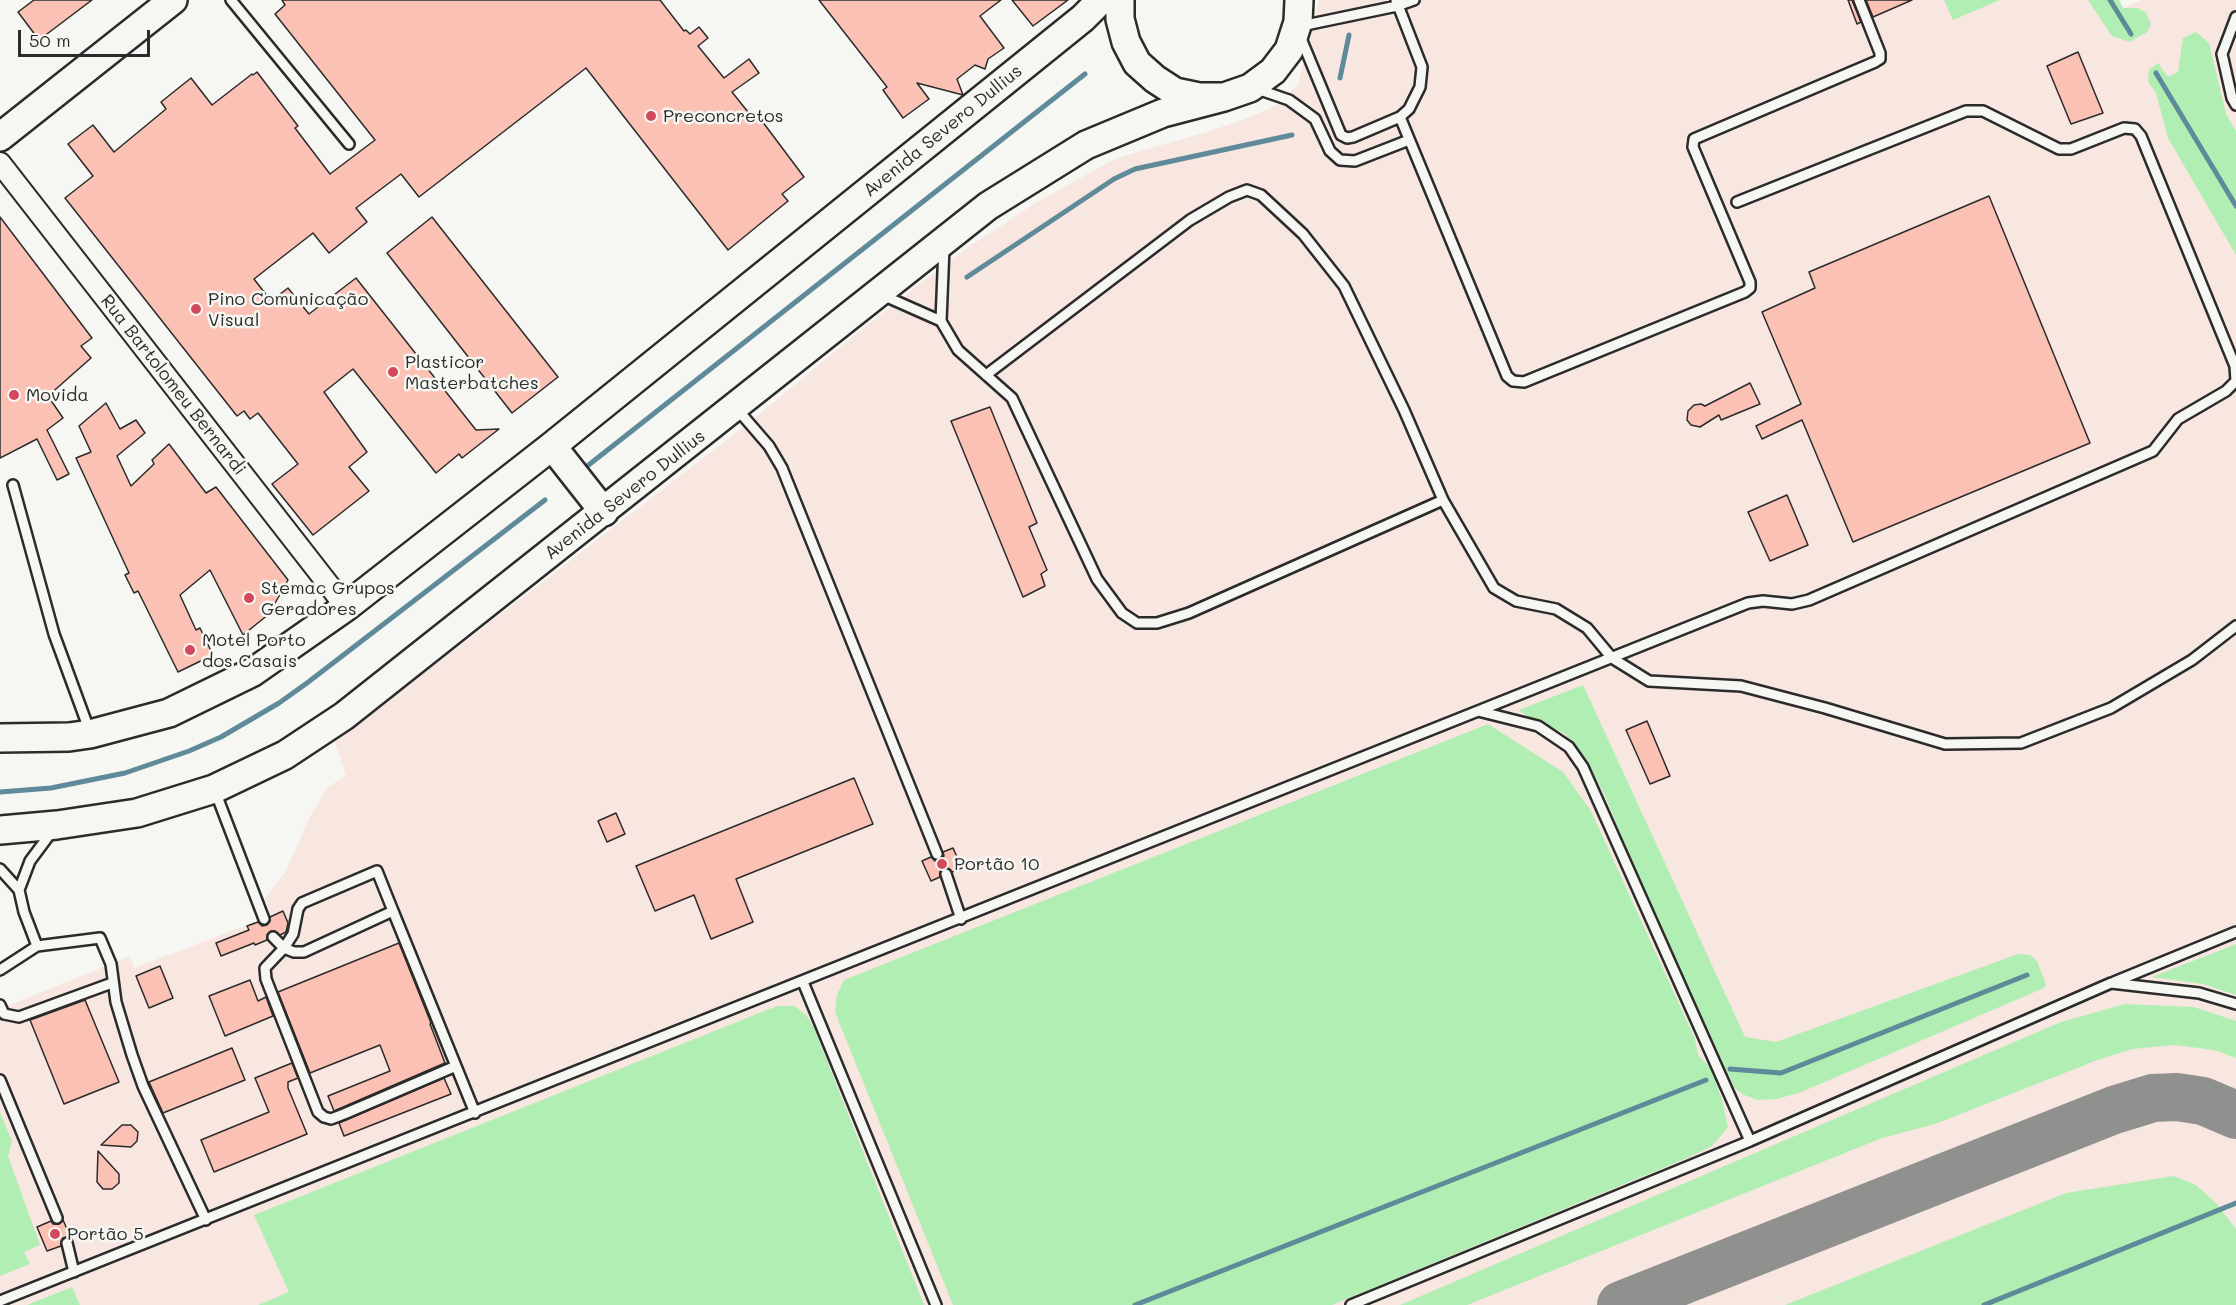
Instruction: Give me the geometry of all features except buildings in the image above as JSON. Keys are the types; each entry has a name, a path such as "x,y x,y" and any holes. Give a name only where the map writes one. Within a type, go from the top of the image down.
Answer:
{"main road":[{"path":"0,137 173,0"},
{"name":"Avenida Severo Dullius","path":"0,738 69,737 90,734 169,713 253,672 346,607 552,446 1083,18 1101,0"},
{"path":"1120,0 1120,19 1126,42 1137,63 1155,80 1175,92 1199,97 1224,97"},
{"name":"Avenida Severo Dullius","path":"0,830 57,825 137,813 214,789 285,755 344,716 988,206 1086,145 1163,112 1250,88 1273,71 1289,50 1298,13"},
{"path":"552,446 603,512"}],"street":[{"name":"Rua Bartolomeu Bernardi","path":"0,163 346,607"}],"lane":[{"path":"231,0 349,144"},
{"path":"1396,3 1422,67 1416,99 1400,117 1347,138 1341,135 1304,48 1298,13 1414,0"},
{"path":"1400,117 1507,375 1519,383 1750,288 1750,282 1694,147 1694,139 1880,58 1859,0"},
{"path":"2236,17 2222,54 2232,98 2236,105"},
{"path":"1250,88 1275,94 1303,109 1315,119 1330,151 1340,160 1355,161 1409,140"},
{"path":"0,1301 1748,603 1763,601 1792,604 1809,600 2153,451 2178,419 2226,391 2236,381 2235,366 2141,136 2135,129 2124,128 2071,149 2059,148 1983,111 1966,111 1737,202"},
{"path":"986,375 1190,220 1229,197 1246,190 1262,195 1303,234 1344,286 1404,410 1443,501 1494,588 1516,601 1556,609 1587,628 1612,658 1649,681 1741,686 1825,708 1945,744 2020,743 2111,708 2192,660 2236,626"},
{"path":"945,240 941,321 958,350 1012,398 1097,579 1122,613 1137,623 1157,623 1189,613 1443,501"},
{"path":"878,293 941,321"},
{"path":"735,407 750,422 782,468 938,854"},
{"path":"13,485 54,634 90,734"},
{"path":"1478,711 1538,726 1569,747 1583,768 1750,1141"},
{"path":"214,789 264,919"},
{"path":"19,890 30,861 57,825"},
{"path":"0,869 19,890 24,912 37,946"},
{"path":"456,1066 331,1119 318,1112 266,979 266,968 293,934 298,909 302,903 377,871 393,911 456,1066 475,1113"},
{"path":"946,874 961,919"},
{"path":"273,937 284,948 294,952 304,952 393,911"},
{"path":"1351,1305 1750,1141 2111,983 2236,932"},
{"path":"0,970 37,946 100,938 111,964 112,983 143,1086 206,1220"},
{"path":"803,982 936,1305"},
{"path":"0,1005 4,1014 19,1017 112,983"},
{"path":"2111,983 2199,993 2236,1004"},
{"path":"0,1080 57,1218"},
{"path":"67,1243 74,1272"}],"shaded area":[{"path":"1319,0 2119,0 2124,8 2141,0 2236,0 2236,1305 0,1305 0,1009 130,956 134,968 271,916 265,898 285,873 309,819 327,788 346,775 335,742 750,422 856,334 961,252 1037,202 1117,158 1207,132 1248,118 1279,104 1298,84"}],"green space":[{"path":"1944,0 2000,0 1953,20"},
{"path":"2088,0 2119,0 2123,8 2138,8 2146,13 2151,24 2147,32 2130,42 2112,36"},
{"path":"2196,32 2209,43 2226,114 2236,131 2236,255 2168,138 2156,93 2148,82 2149,70 2158,63 2168,77 2178,72 2183,38"},
{"path":"1583,685 1745,1037 1776,1042 2018,954 2030,955 2037,961 2046,984 2044,988 1799,1093 1776,1099 1757,1100 1742,1094 1734,1087 1720,1057 1588,762 1564,733 1529,718 1519,710"},
{"path":"1488,724 1563,772 1591,811 1695,1039 1698,1055 1711,1068 1728,1127 1712,1146 1332,1305 953,1305 835,1012 837,995 844,980"},
{"path":"2236,944 2236,995 2203,984 2152,977"},
{"path":"2125,1004 2194,1007 2236,1021 2236,1058 2214,1050 2175,1045 2132,1049 2095,1061 1935,1124 1882,1138 1467,1305 1400,1305 2061,1022"},
{"path":"777,1006 794,1006 806,1015 813,1026 924,1305 258,1305 289,1292 254,1215"},
{"path":"0,1112 12,1141 8,1156 40,1245 24,1252 30,1264 0,1276"},
{"path":"2174,1176 2196,1185 2217,1204 2236,1229 2236,1305 1785,1305 2066,1193"},
{"path":"72,1287 80,1305 27,1305"}],"waterway":[{"path":"2110,0 2131,34"},
{"path":"1340,78 1349,35"},
{"path":"2156,73 2236,206"},
{"path":"586,467 1085,74"},
{"path":"967,277 1114,179 1135,169 1292,135"},
{"path":"0,792 51,788 125,773 189,751 221,737 279,703 307,683 545,500"},
{"path":"1730,1069 1781,1073 2027,975"},
{"path":"1135,1305 1706,1080"},
{"path":"1984,1305 2236,1203"}],"taxiway":[{"path":"1621,1305 2114,1110 2153,1098 2177,1097 2203,1101 2236,1115"}],"place":[{"name":"Preconcretos","path":"651,116"},
{"name":"Pino Comunicação Visual","path":"196,309"},
{"name":"Plasticor Masterbatches","path":"393,372"},
{"name":"Movida","path":"14,395"},
{"name":"Stemac Grupos Geradores","path":"249,598"},
{"name":"Motel Porto dos Casais","path":"190,650"},
{"name":"Portão 10","path":"942,864"},
{"name":"Portão 5","path":"55,1234"}]}
